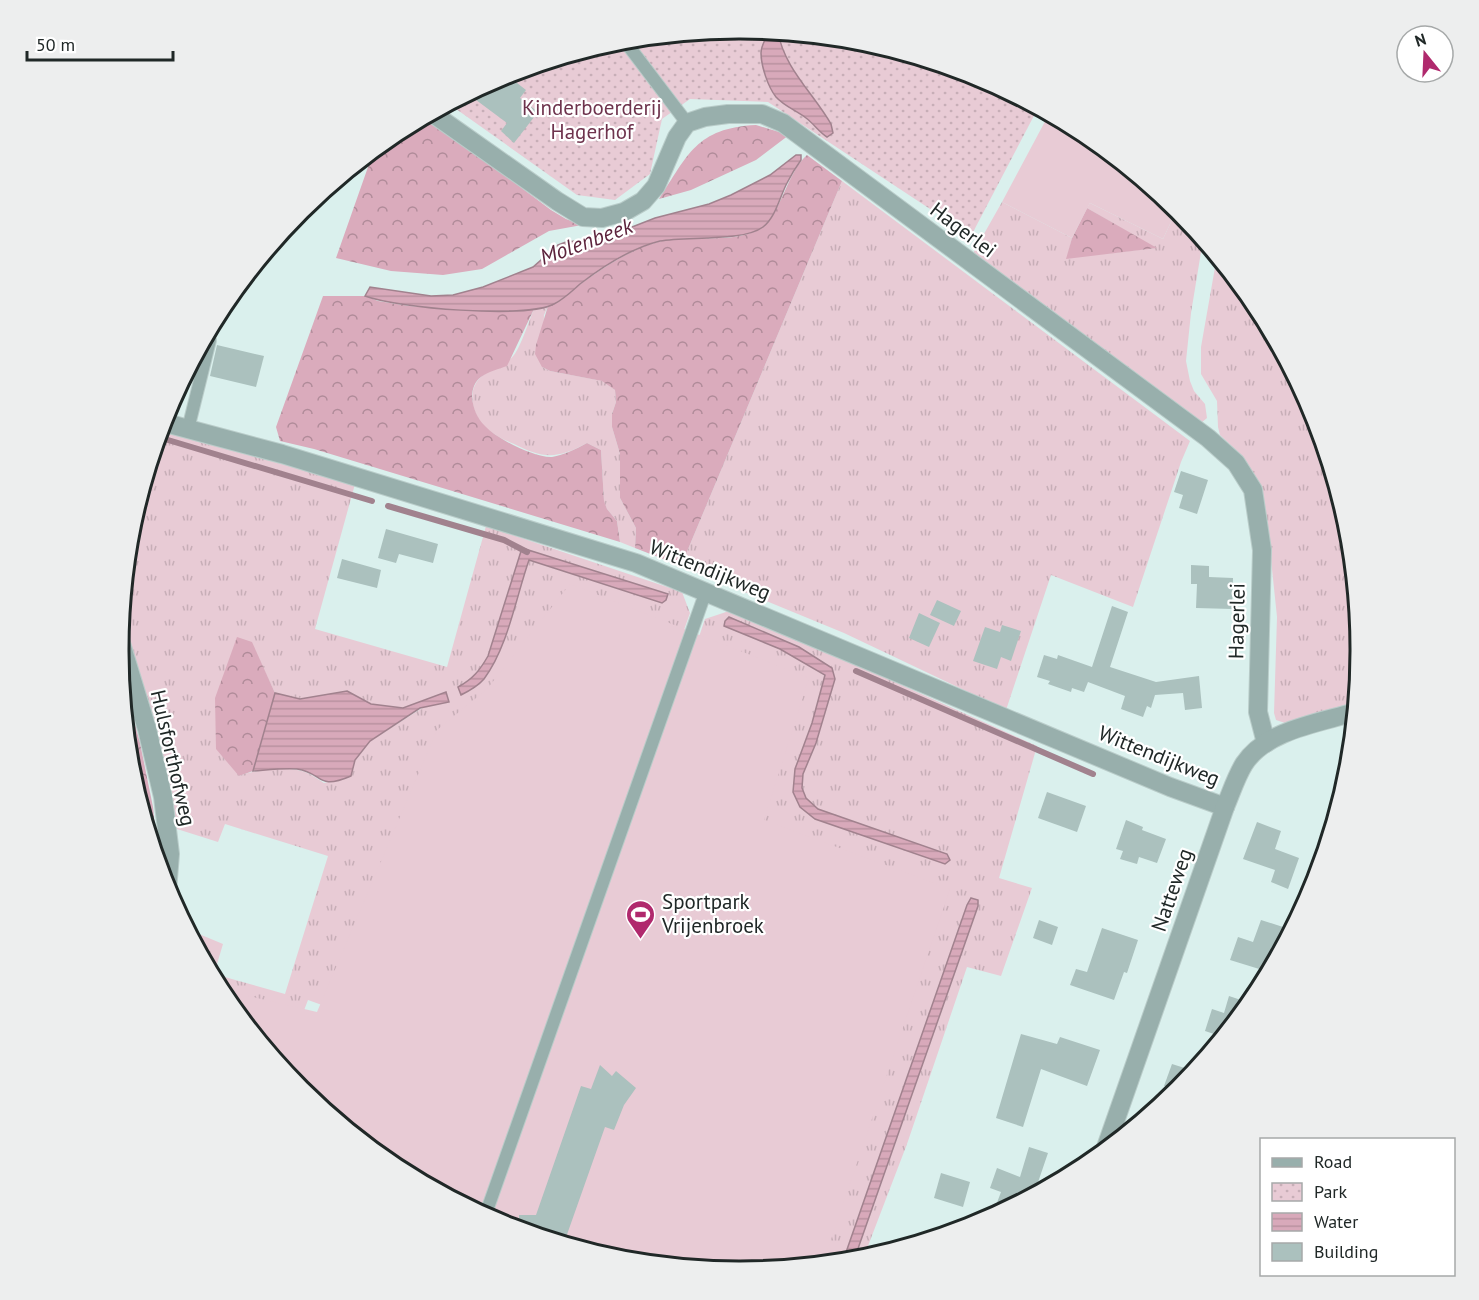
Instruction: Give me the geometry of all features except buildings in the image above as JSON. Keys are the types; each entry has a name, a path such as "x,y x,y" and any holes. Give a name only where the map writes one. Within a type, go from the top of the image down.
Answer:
{"street":[{"name":"Hagerlei","path":"687,123 705,117 728,114 762,114 783,123 1208,438 1236,464 1253,490 1262,550 1258,712 1266,743"},
{"path":"439,118 557,201 584,217 602,218 624,212 643,201 656,186 677,137 687,123"},
{"name":"Wittendijkweg","path":"172,425 282,454 636,563 1159,782 1224,807"},
{"name":"Hulsforthofweg","path":"129,670 147,729 163,797 170,854 169,867"},
{"name":"Natteweg","path":"1110,1136 1224,807 1244,765 1266,743 1287,733 1347,715"}],"lane":[{"path":"631,49 687,123"},
{"path":"188,429 208,348"},
{"path":"488,1206 706,591"}],"green space":[{"name":"Kinderboerderij Hagerhof","path":"740,39 819,44 898,60 936,71 1010,102 1034,115 971,236 768,102 690,99 662,119 650,174 615,200 577,195 456,109 543,71 581,60 660,44"},
{"path":"433,121 551,210 582,225 549,231 482,269 443,275 391,271 336,258 369,164"},
{"path":"1045,121 1111,165 1173,219 1163,239 1090,203 1072,238 1002,202"},
{"path":"756,125 789,135 756,160 691,190 659,199 687,157 707,138 736,127"},
{"path":"807,155 842,181 681,566 635,548 636,528 620,498 620,454 612,427 612,414 616,402 615,390 602,381 550,371 542,367 535,354 536,345 548,306 628,254 658,242 737,237 761,228 768,222 794,172"},
{"path":"842,181 1190,441 1133,607 1051,575 1006,710 844,633 681,566"},
{"path":"1002,202 1072,238 1067,258 1155,248 1087,208 1090,203 1163,239 1173,219 1201,250 1186,361 1190,381 1194,391 1205,404 1207,418 1201,423 972,255"},
{"path":"1087,208 1157,248 1066,259 1072,238"},
{"path":"1215,267 1248,311 1287,380 1304,416 1330,492 1339,531 1349,610 1347,707 1288,724 1276,720 1274,713 1277,617 1270,550 1240,454 1220,435 1217,401 1201,374 1201,347"},
{"path":"323,296 365,296 378,301 409,306 534,309 507,366 487,373 473,388 474,409 480,420 491,431 517,447 536,454 552,457 570,452 587,443 601,450 604,501 607,509 617,521 620,542 314,449 280,441 276,427"},
{"path":"548,306 544,315 542,367 550,371 603,381 615,390 616,402 612,414 612,427 620,454 620,498 636,528 635,548 620,542 617,521 604,502 601,450 587,443 567,452 550,455 524,449 492,433 481,423 475,411 473,390 480,378 511,359 519,346 534,309"},
{"path":"169,433 355,484 315,629 447,667 486,526 682,592 690,613 525,1078 308,1000 298,1026 245,1008 223,977 285,994 328,856 225,824 218,842 177,829 156,724 129,639 134,570 140,531 149,492","holes":["522,548 662,603 528,560 483,679 459,687 476,674 488,656","251,642 275,693 300,699 347,691 371,704 403,708 446,693 370,741 355,760 351,776 324,783 297,770 260,771 239,776"]},
{"name":"Sportpark Vrijenbroek","path":"570,584 809,678 764,820 950,889 826,1255 779,1260 740,1261 660,1256 581,1240 543,1229 469,1198 400,1158 337,1109 280,1053 233,992 317,1012 437,730 487,689"},
{"path":"729,611 835,655 1037,746 999,878 1032,888 1001,976 967,967 907,1144 868,1247 858,1249 978,906 971,899 846,1251 779,1260 700,1260 660,1256 581,1240 543,1229 505,1213 705,619"},
{"path":"237,637 252,642 275,693 253,771 239,776 216,749 215,698"},
{"path":"133,715 140,743 155,827 140,769"},
{"path":"199,934 223,944 216,966"}],"water":[{"path":"765,40 780,40 786,57 831,124 833,133 827,137 806,118 776,97 770,88 761,58"},
{"name":"Molenbeek","path":"796,155 801,155 801,160 787,183 774,212 763,227 742,235 660,241 649,244 608,265 554,304 517,311 461,310 431,308 365,296 370,287 431,296 453,295 483,287 533,267 558,245 566,242 604,238 655,218 709,204 731,195 770,175"},
{"path":"522,548 668,594 666,600 662,603 529,560 505,637 492,666 482,682 461,695 458,687 476,674 488,656"},
{"path":"729,617 799,647 832,668 835,679 816,743 803,774 802,788 806,798 818,809 947,854 950,860 945,864 815,819 800,807 793,792 795,769 812,723 825,675 780,649 724,626"},
{"path":"347,691 371,704 403,708 446,692 449,702 420,708 370,741 355,760 351,776 340,780 332,782 321,780 306,771 297,769 253,771 275,693 300,699"},
{"path":"971,898 978,900 978,906 858,1249 846,1251"}],"waterway":[{"path":"166,439 372,501"},
{"path":"388,506 504,540 527,552"},
{"path":"856,671 1093,774"}],"place":[{"name":"Sportpark Vrijenbroek","path":"641,940"}]}
